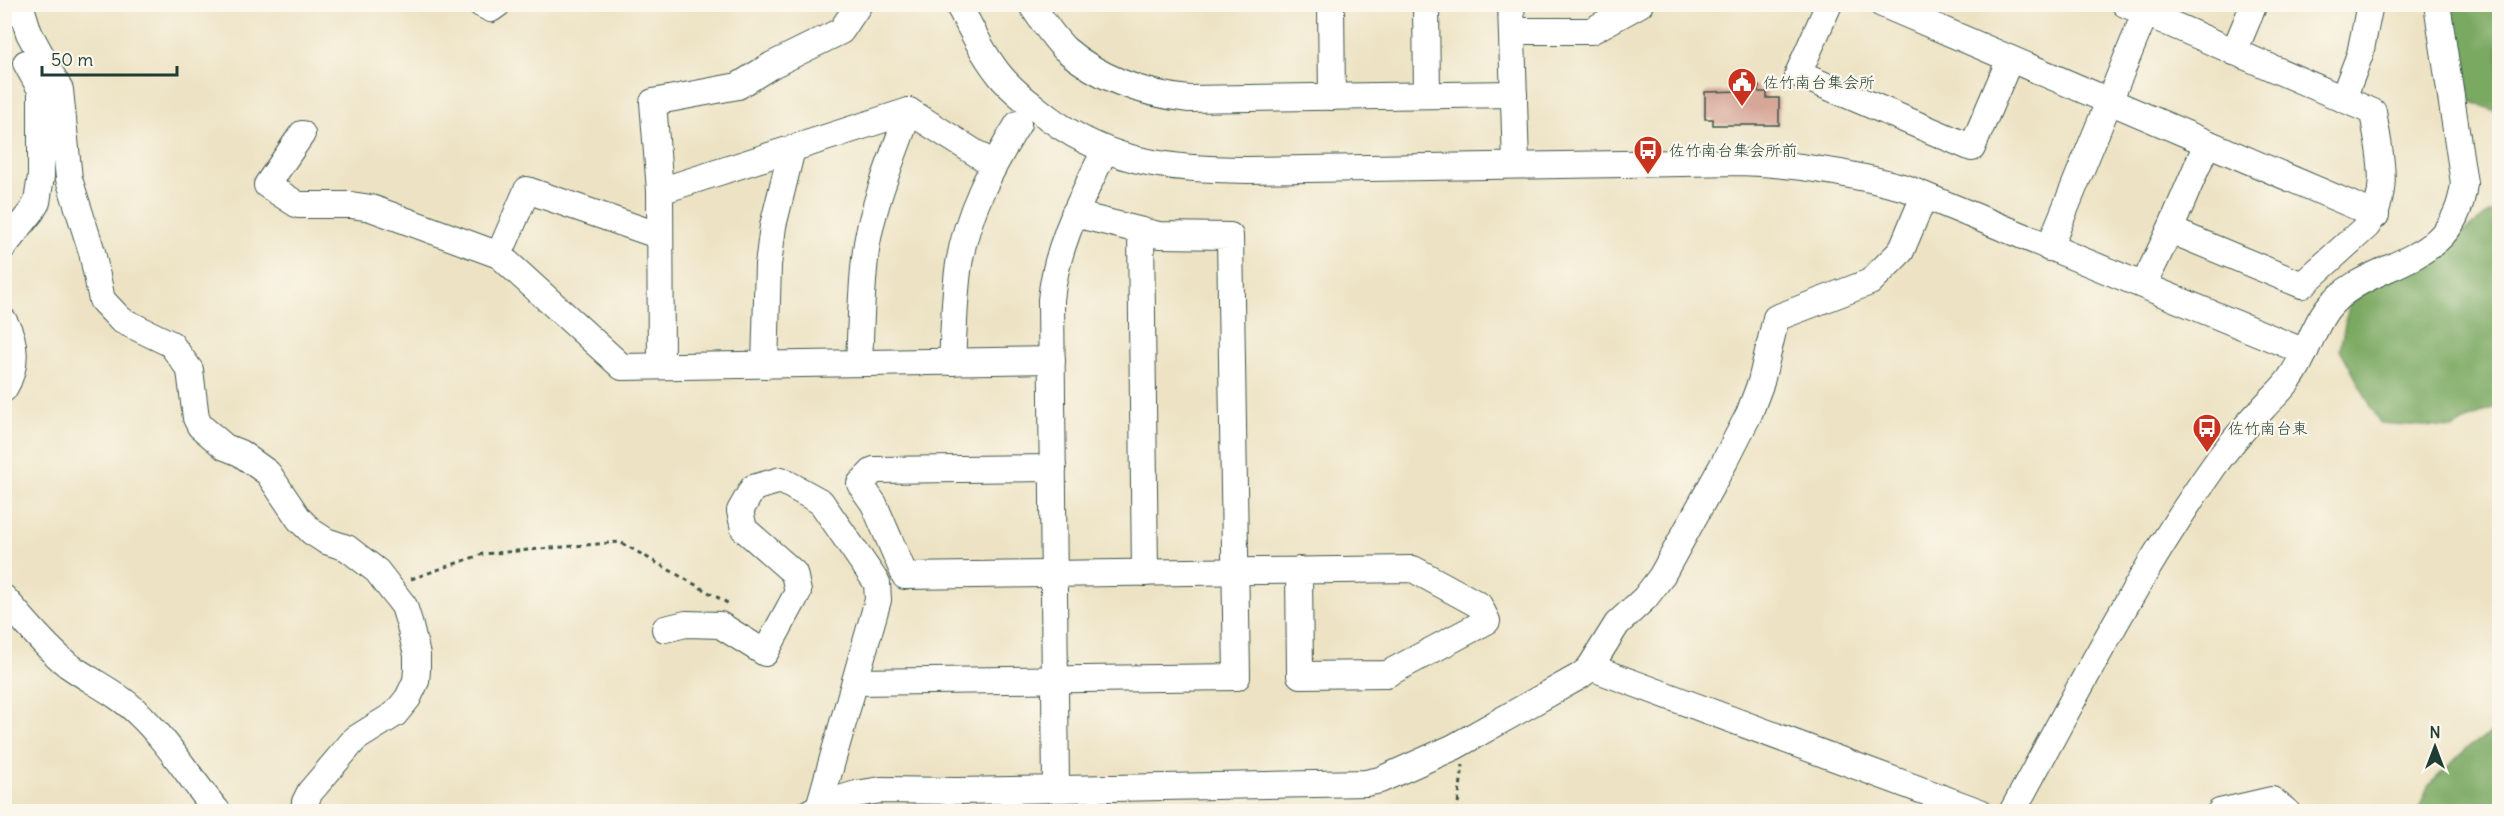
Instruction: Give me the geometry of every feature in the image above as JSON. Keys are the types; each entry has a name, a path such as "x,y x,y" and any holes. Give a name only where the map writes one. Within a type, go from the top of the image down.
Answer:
{"street":[{"path":"4,246 32,211 39,192 41,176 41,90 20,49 14,17 18,4"},
{"path":"18,4 29,33 60,90 70,186 92,252 102,300 121,320 171,344 190,370 196,418 206,433 268,473 299,519 312,532 326,541 347,548 366,561 404,606 410,622 417,655 416,681 404,706 355,739 310,792 305,802 304,812"},
{"path":"481,4 491,9 498,4"},
{"path":"661,366 660,191 653,102 738,86 772,65 842,31 859,4"},
{"path":"958,4 985,54 1003,79 1045,116 1075,137 1105,150 1147,163 1186,169 1247,170 1779,163 1861,176 1924,196 2305,352"},
{"path":"1031,4 1066,49 1114,80 1139,90 1189,99 1514,94"},
{"path":"1331,4 1332,97"},
{"path":"1426,4 1427,95"},
{"path":"1511,4 1516,165"},
{"path":"1512,31 1591,31 1640,4"},
{"path":"1829,4 1798,74 1972,148 2010,59"},
{"path":"1882,4 2376,215"},
{"path":"2234,52 2254,4"},
{"path":"2343,99 2360,54 2370,4"},
{"path":"2012,812 2159,548 2237,436 2291,377 2322,315 2333,301 2349,288 2422,253 2439,238 2453,219 2462,201 2464,183 2437,4"},
{"path":"2049,248 2109,101 2140,7 2234,52 2373,112 2383,180 2376,215 2367,226 2302,285 2170,230"},
{"path":"660,191 909,111"},
{"path":"909,111 993,164"},
{"path":"859,363 868,242 881,192 909,111"},
{"path":"952,362 959,264 978,197 993,164 1018,124"},
{"path":"302,134 267,185 298,206 351,205 371,208 499,255 622,366 1052,360"},
{"path":"2148,276 2170,230 2206,142"},
{"path":"765,365 768,265 772,226 792,149"},
{"path":"1056,788 1053,278 1074,214 1105,150"},
{"path":"499,255 527,190 660,236"},
{"path":"815,809 855,794 881,790 1366,783 1380,780 1454,747 1580,676 1590,667 1617,624 1645,598 1661,577 1725,461 1749,414 1761,381 1776,318 1870,282 1901,251 1924,196"},
{"path":"855,682 1237,676 1230,236 1176,236 1141,231 1074,214"},
{"path":"1141,231 1144,573"},
{"path":"4,321 13,339 14,348 11,378 4,389"},
{"path":"1053,468 874,470 860,484 874,504 905,576 1299,570 1413,569 1479,605 1487,621 1388,674 1300,675 1299,570"},
{"path":"664,629 686,624 720,625 765,653 798,592 794,573 744,529 740,511 753,488 782,480 821,502 877,583 878,600 815,809"},
{"path":"4,598 66,663 119,697 139,714 174,754 192,782 218,812"},
{"path":"1590,667 1980,812"},
{"path":"2220,812 2272,800 2287,812"}],"path":[{"path":"389,587 483,554 620,542 739,610"},
{"path":"1457,812 1464,760"}],"green space":[{"path":"2452,5 2499,5 2499,113 2470,101"},
{"path":"2499,208 2499,404 2453,428 2380,423 2340,349 2350,300 2444,247"},
{"path":"2499,729 2499,811 2418,811 2429,785 2469,746"}],"building":[{"name":"佐竹南台集会所","path":"1744,86 1759,86 1759,92 1767,92 1767,98 1779,98 1779,125 1713,125 1713,119 1705,119 1705,92 1744,91"}],"place":[{"name":"佐竹南台集会所","path":"1742,108"},
{"name":"佐竹南台集会所前","path":"1648,176"},
{"name":"佐竹南台東","path":"2207,454"}]}
